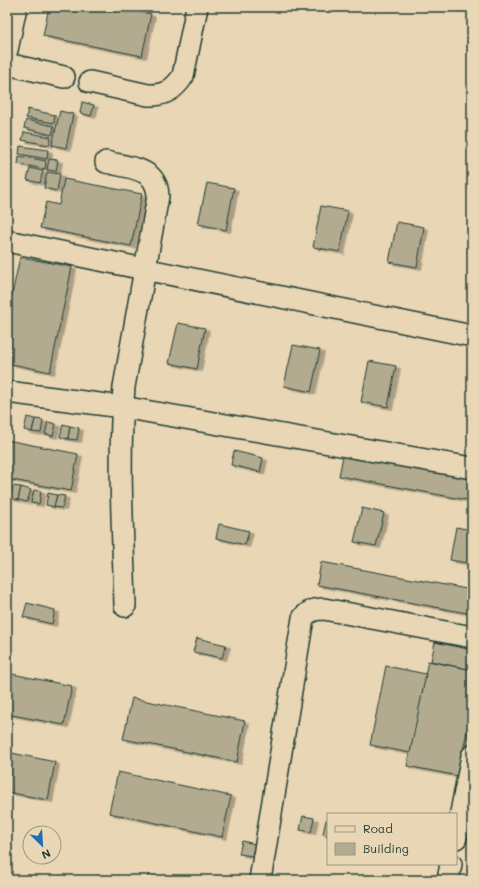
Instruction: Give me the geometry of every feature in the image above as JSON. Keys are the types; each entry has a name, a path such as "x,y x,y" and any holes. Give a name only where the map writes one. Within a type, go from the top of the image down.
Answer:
{"lane":[{"path":"7,50 16,7"},
{"path":"90,82 148,95 165,93 172,89 183,76 197,7"},
{"path":"7,64 64,77"},
{"path":"106,162 144,172 150,175 158,188 158,196 124,387 122,407 121,453 125,606"},
{"path":"7,241 472,336"},
{"path":"7,392 122,407 472,468"},
{"path":"260,880 303,618 308,612 315,609 324,609 472,637"},
{"path":"457,833 472,756"},
{"path":"448,880 451,865"}],"building":[{"path":"49,7 117,7 151,14 142,56 43,36"},
{"path":"82,102 94,105 91,116 80,113"},
{"path":"28,109 55,115 54,123 26,118"},
{"path":"60,111 73,114 66,148 52,145"},
{"path":"26,120 54,126 52,135 24,128"},
{"path":"24,132 51,137 49,145 22,140"},
{"path":"20,146 48,150 47,159 19,154"},
{"path":"19,156 46,161 45,169 18,164"},
{"path":"49,159 58,160 56,171 47,170"},
{"path":"30,168 43,171 40,183 27,180"},
{"path":"47,172 60,174 57,191 44,188"},
{"path":"64,179 142,194 131,246 40,228 46,202 59,205"},
{"path":"207,183 234,188 226,230 198,224"},
{"path":"321,206 348,211 340,252 313,247"},
{"path":"397,222 424,227 417,267 389,262"},
{"path":"20,257 72,267 50,372 7,363 7,318"},
{"path":"178,323 205,328 197,369 169,363"},
{"path":"293,345 320,350 311,392 284,386"},
{"path":"369,361 396,366 388,407 361,402"},
{"path":"27,417 35,419 32,432 24,430"},
{"path":"35,419 43,420 41,433 32,432"},
{"path":"48,422 56,424 53,436 45,434"},
{"path":"63,424 70,426 68,439 60,437"},
{"path":"70,426 79,428 77,440 68,439"},
{"path":"7,440 78,454 71,491 7,479"},
{"path":"234,451 263,458 260,472 231,465"},
{"path":"343,456 472,479 472,501 339,476"},
{"path":"13,486 21,487 18,500 10,498"},
{"path":"21,487 31,490 27,502 18,500"},
{"path":"34,490 41,491 39,504 31,503"},
{"path":"48,493 57,495 54,507 46,505"},
{"path":"57,495 65,496 62,508 54,507"},
{"path":"362,508 384,513 376,546 354,542"},
{"path":"219,524 249,531 245,545 216,538"},
{"path":"456,527 472,530 472,564 450,560"},
{"path":"321,562 472,590 472,614 317,585"},
{"path":"27,603 55,610 52,624 23,617"},
{"path":"197,638 226,645 222,658 193,652"},
{"path":"435,642 472,650 472,670 431,661"},
{"path":"428,661 472,670 472,706 458,776 407,766"},
{"path":"386,666 426,674 410,753 370,745"},
{"path":"7,673 72,686 64,725 7,714"},
{"path":"132,698 245,721 237,762 123,739"},
{"path":"7,752 55,762 48,800 7,792"},
{"path":"118,772 231,796 222,837 109,813"},
{"path":"303,816 314,818 311,832 300,830"},
{"path":"326,820 327,820 327,836 323,834"},
{"path":"242,841 255,844 252,856 239,854"},
{"path":"148,875 172,880 147,880"}]}
